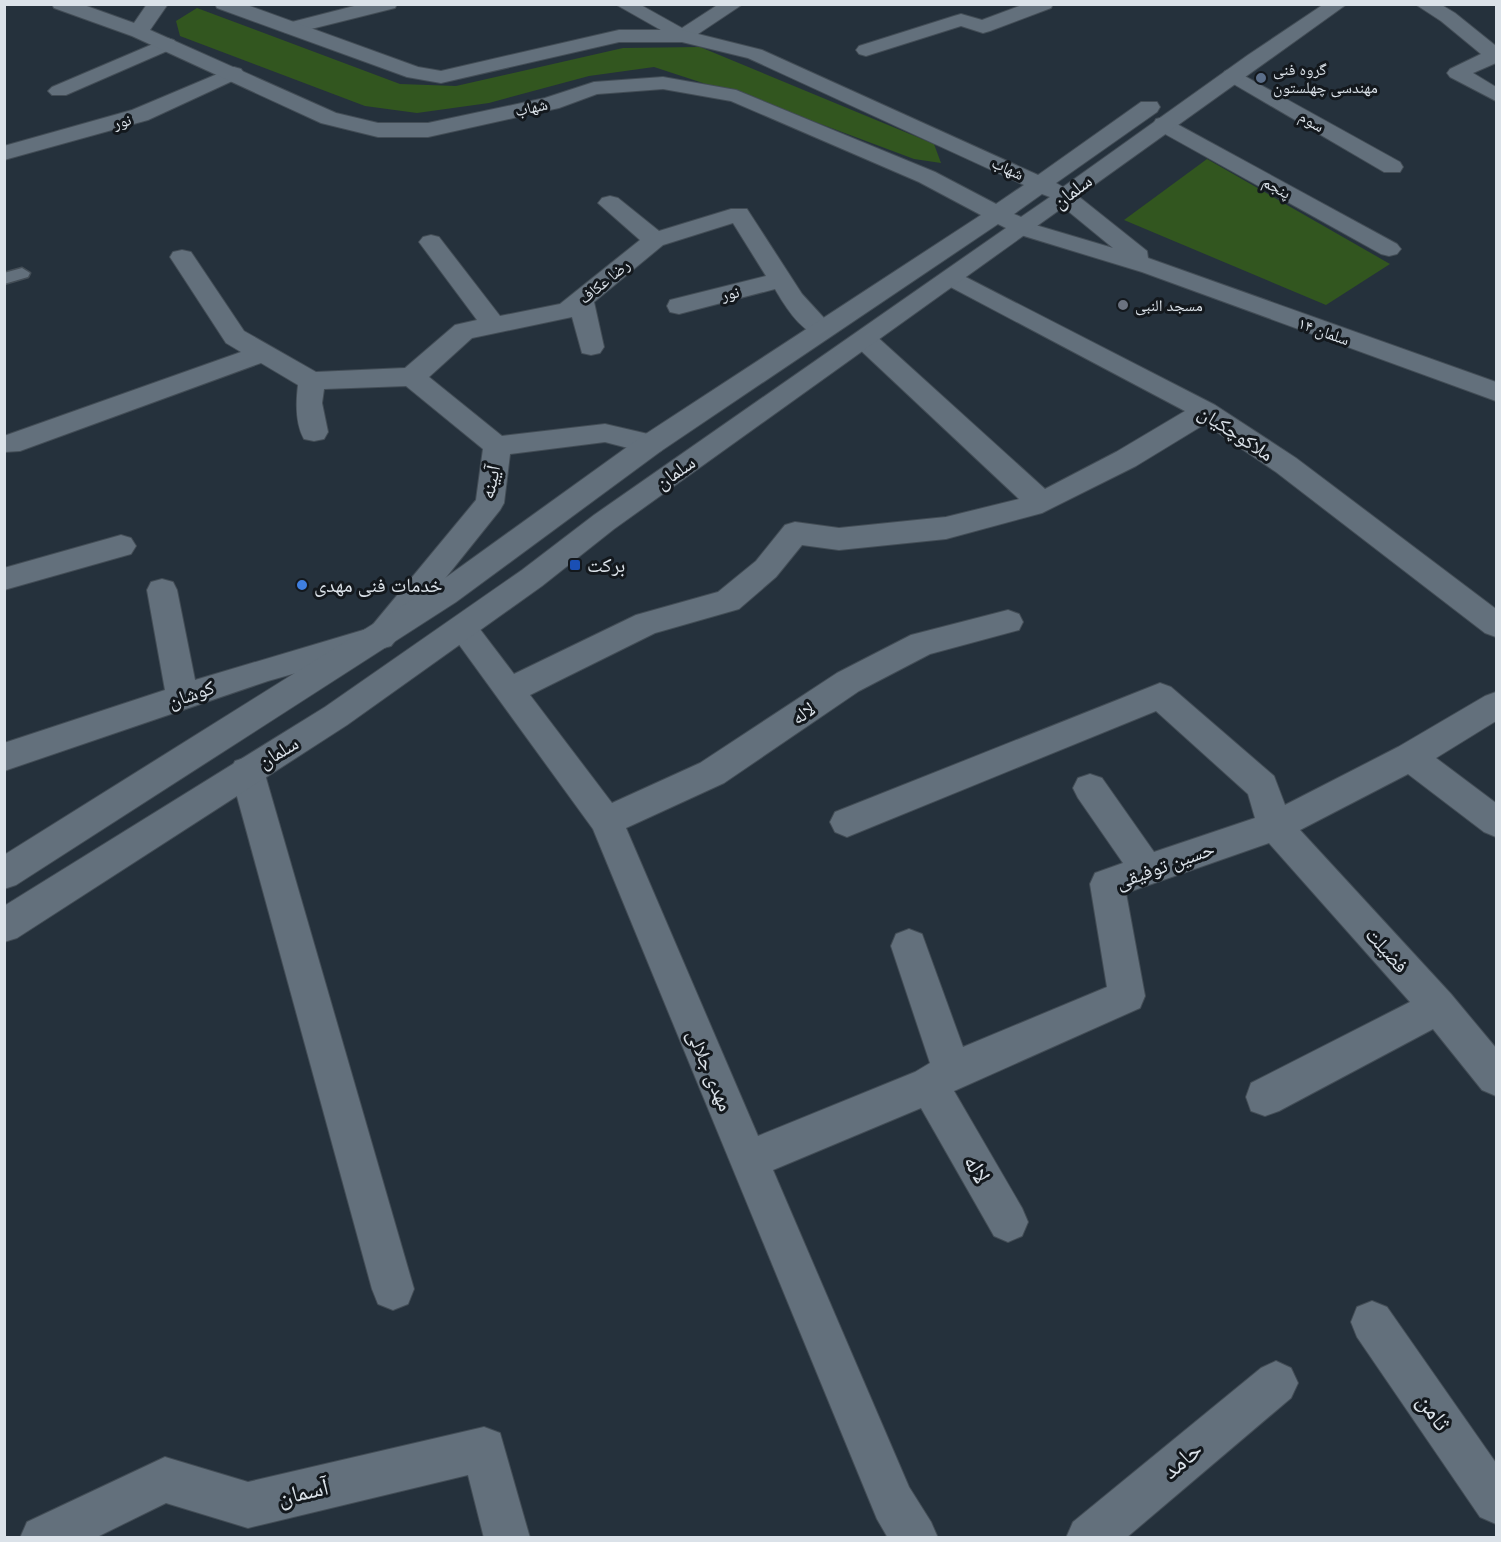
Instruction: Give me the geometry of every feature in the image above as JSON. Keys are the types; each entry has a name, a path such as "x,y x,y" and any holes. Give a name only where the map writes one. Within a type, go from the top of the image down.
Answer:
{"street":[{"path":"68,7 105,4"},
{"path":"139,32 151,12 159,4"},
{"name":"شهاب","path":"224,4 414,73 441,77 619,36 682,36 755,54 1041,183 1065,197"},
{"path":"291,28 388,4"},
{"path":"624,4 682,36 734,4"},
{"path":"866,50 961,20 983,27 1044,4"},
{"name":"سلمان","path":"4,874 446,594 651,444 998,214 1213,62 1300,4"},
{"name":"سلمان","path":"4,926 336,716 462,628 604,522 1022,228 1232,75 1338,4"},
{"path":"1424,4 1448,17 1496,56 1457,73 1497,95"},
{"name":"شهاب","path":"68,7 139,32 234,73 329,118 378,130 428,130 551,103 594,88 663,83 736,96 927,177 1022,228"},
{"path":"59,91 167,44"},
{"name":"نور","path":"4,153 140,115 234,73"},
{"name":"سوم","path":"1232,75 1392,167"},
{"name":"پنجم","path":"1164,124 1389,249"},
{"path":"927,177 948,179 966,173 974,162 969,150"},
{"name":"سلمان ۱۴","path":"1065,197 1151,267"},
{"path":"610,203 655,240"},
{"name":"رضا عکاف","path":"412,377 464,331 568,310 655,240 739,214 793,299 822,330"},
{"name":"سلمان ۱۴","path":"1022,228 1151,267 1497,392"},
{"path":"431,242 494,324"},
{"path":"182,256 235,337 312,381 412,377 497,446"},
{"name":"ملاکوچکیان","path":"952,278 1206,411 1286,465 1497,625"},
{"name":"نور","path":"680,306 781,280"},
{"path":"581,300 591,347"},
{"path":"865,340 1042,503"},
{"path":"10,444 263,353"},
{"path":"312,381 309,403 314,432"},
{"path":"509,691 647,623 729,601 766,569 795,533 839,538 946,528 1042,503 1126,459 1206,411"},
{"name":"آیینه","path":"380,637 490,502 497,446 605,433 651,444"},
{"path":"4,579 121,546"},
{"path":"162,590 182,697"},
{"name":"لاله","path":"606,822 712,773 848,682 901,655 922,645 1008,622"},
{"name":"مهدی جلالی","path":"462,628 606,822 893,1503 915,1538"},
{"name":"کوشان","path":"6,746 182,697 267,669 380,637"},
{"path":"847,822 1161,696 1262,786 1275,826"},
{"name":"حسین توفیقی","path":"748,1160 1127,996 1107,884 1275,826 1410,757 1497,705"},
{"path":"1410,757 1497,822"},
{"path":"247,771 393,1289"},
{"path":"1090,788 1147,870"},
{"name":"فضیلت","path":"1275,826 1438,1007 1497,1077"},
{"name":"لاله","path":"909,946 940,1078 1008,1221"},
{"path":"1265,1097 1438,1007"},
{"name":"ثامن","path":"1372,1322 1497,1501"},
{"name":"حامد","path":"1089,1538 1276,1383"},
{"name":"آسمان","path":"55,1535 165,1480 248,1505 484,1449 507,1538"}],"lane":[{"path":"4,279 22,273"}],"green space":[{"path":"197,8 400,84 456,86 623,48 700,47 934,144 941,163 914,159 770,105 654,67 589,76 489,103 417,113 365,106 180,36 176,21"},
{"path":"1207,159 1390,264 1326,305 1124,220"}],"place":[{"name":"گروه فنی مهندسی چهلستون","path":"1261,78"},
{"name":"مسجد النبی","path":"1123,305"},
{"name":"برکت","path":"575,565"},
{"name":"خدمات فنی مهدی","path":"302,585"}]}
